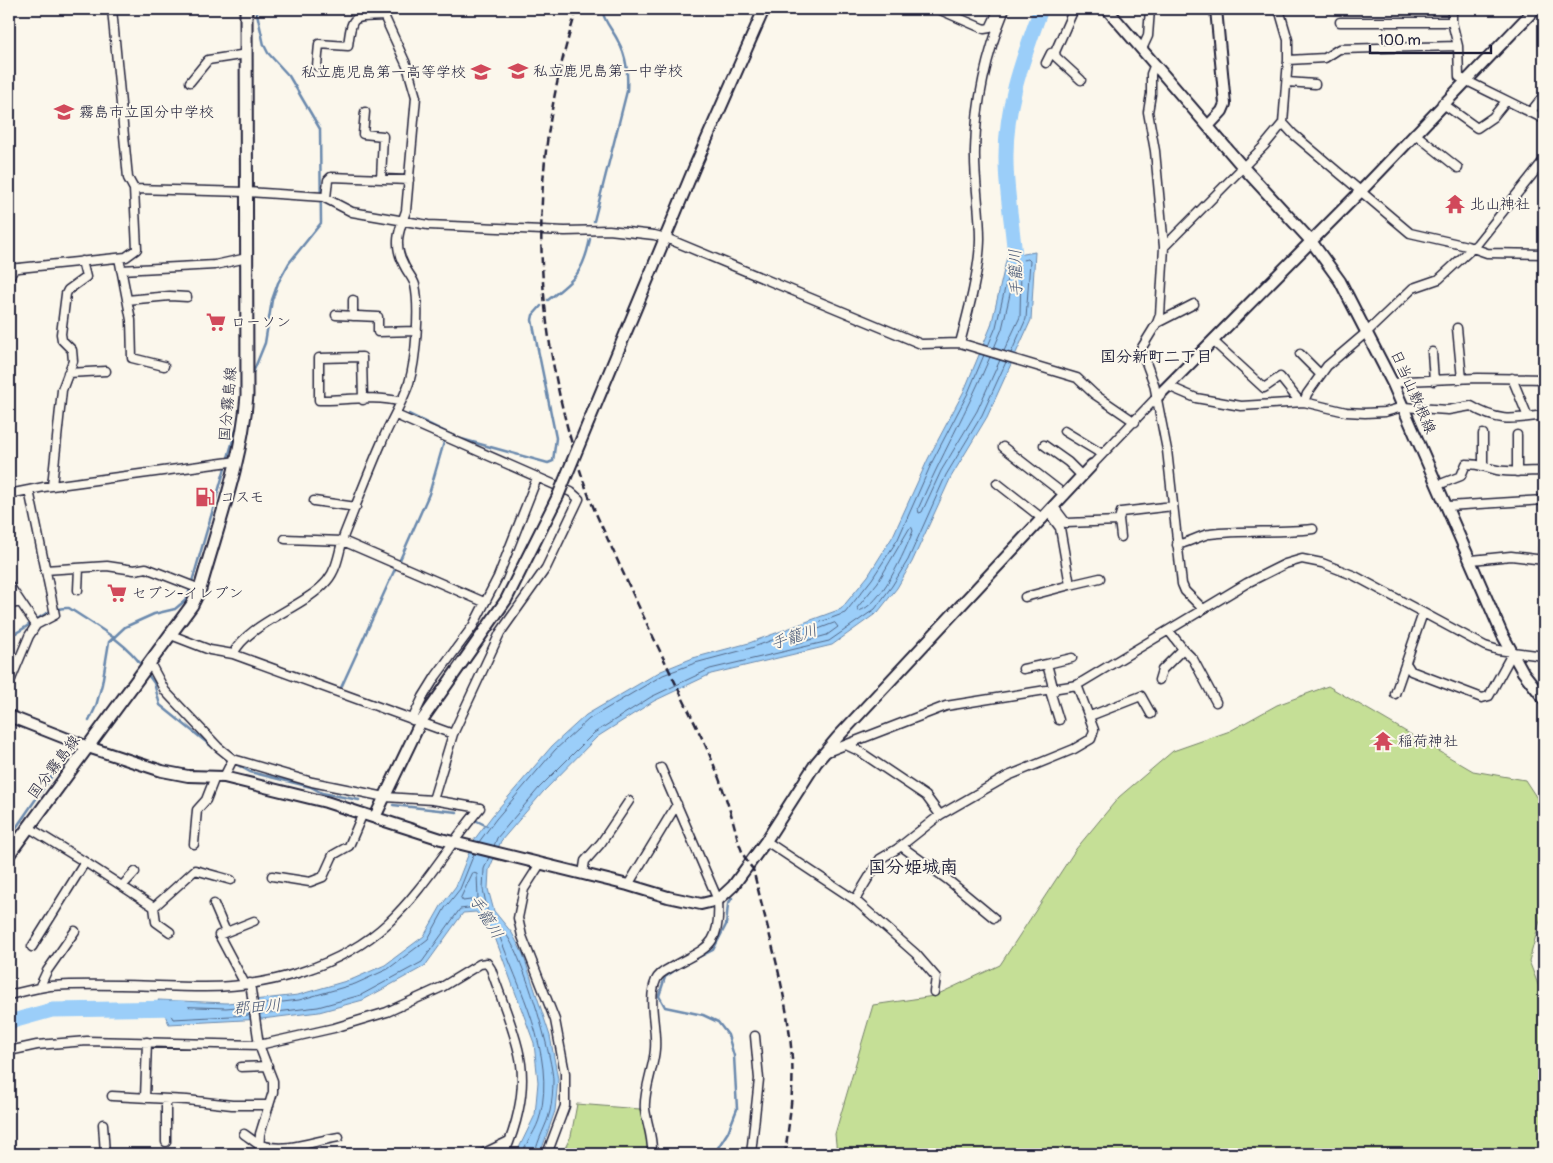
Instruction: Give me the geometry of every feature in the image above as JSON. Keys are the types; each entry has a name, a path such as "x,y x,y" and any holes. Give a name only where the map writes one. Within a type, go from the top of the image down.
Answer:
{"main road":[{"name":"国分霧島線","path":"9,854 171,635 192,605 200,589 231,462 244,428 247,395 246,9"}],"street":[{"path":"9,276 12,268 119,258 132,254 138,244 134,189 128,178 112,9"},
{"path":"416,722 506,600 558,496 764,9"},
{"path":"938,9 984,29 990,28 999,9"},
{"path":"962,343 977,266 980,238 975,150 977,121 986,70 995,35 1005,9"},
{"path":"1046,63 1051,53 1054,52 1074,9"},
{"name":"日当山敷根線","path":"1107,9 1209,125 1242,166 1311,241 1340,281 1368,331 1393,384 1472,560 1502,634 1523,672 1544,699"},
{"path":"1142,49 1148,36 1150,9"},
{"path":"1209,125 1222,111 1225,104 1216,9"},
{"path":"1164,247 1242,166 1264,146 1283,123 1287,82 1288,40 1279,9"},
{"path":"1452,9 1452,22 1458,46 1459,77 1544,119"},
{"path":"233,654 237,647 250,636 321,588 336,567 343,541 381,442 401,402 411,374 416,348 414,284 403,264 398,244 398,228 406,211 416,97 407,66 382,11 355,18 351,22 348,46 319,44 317,66"},
{"path":"9,716 88,747 162,771 219,777 375,816 452,841 628,885 668,897 701,904 718,900 733,886 766,841 816,763 888,683 1049,513 1102,454 1361,190 1530,11"},
{"path":"1340,22 1452,22"},
{"path":"1288,60 1325,58 1339,49 1458,46"},
{"path":"1054,52 1056,57 1081,80"},
{"path":"190,82 208,60 247,54"},
{"path":"1155,64 1151,74 1152,94 1148,112 1164,247 1160,315 1142,349 1157,397 1185,591 1203,609"},
{"path":"1287,82 1315,84"},
{"path":"1530,112 1544,95"},
{"path":"1442,103 1477,128 1493,117 1506,101"},
{"path":"364,112 363,134 384,136 381,179"},
{"path":"1283,123 1293,134 1410,233 1487,253 1544,254"},
{"path":"1414,133 1458,168"},
{"path":"1302,402 1320,374 1413,288 1440,279 1472,248 1513,197 1529,181 1544,160"},
{"path":"322,197 328,180 331,177 409,180"},
{"path":"134,189 247,192 322,197 352,212 428,225 565,231 609,230 666,238 916,342 927,345 962,343 1077,378 1094,394 1135,422"},
{"path":"119,258 131,320 132,358 164,366"},
{"path":"121,270 215,265 247,258"},
{"path":"52,486 62,390 73,355 62,340 66,294 68,290 86,277 82,262"},
{"path":"127,300 170,296 187,297"},
{"path":"353,300 353,316"},
{"path":"1157,323 1194,304"},
{"path":"336,315 378,317 378,332 416,331"},
{"path":"1457,328 1462,379"},
{"path":"1213,341 1264,388 1280,377 1302,402"},
{"path":"1432,352 1434,381"},
{"path":"1300,354 1320,374"},
{"path":"363,400 362,358 319,358 319,400 363,400 388,398 401,402"},
{"path":"68,373 106,371"},
{"path":"1512,378 1528,417"},
{"path":"1393,384 1462,379 1544,379"},
{"path":"1168,386 1196,398 1227,405 1251,407 1302,402 1355,413 1385,412 1403,408 1448,410 1471,406 1486,415 1516,420 1544,416"},
{"path":"396,415 571,492 579,499 546,568 500,633 453,734 433,800"},
{"path":"1064,431 1102,454"},
{"path":"1483,434 1483,464"},
{"path":"1516,435 1517,472"},
{"path":"1044,445 1068,462 1082,476"},
{"path":"1003,447 1065,495"},
{"path":"9,494 52,486 231,462"},
{"path":"1438,485 1461,476 1466,464 1483,464 1495,470 1517,472 1544,471"},
{"path":"375,816 385,797 416,722 422,697 473,626 498,577 537,478"},
{"path":"997,483 1066,523 1119,521"},
{"path":"9,684 25,644 36,625 56,615 29,490"},
{"path":"1448,506 1544,500"},
{"path":"314,501 356,507"},
{"path":"1121,537 1119,521 1121,512 1173,506"},
{"path":"1049,513 1060,528 1070,585"},
{"path":"1177,545 1194,541 1207,534 1266,530 1290,532 1313,528"},
{"path":"1472,560 1511,556 1544,560 1544,530"},
{"path":"285,539 343,541 484,602"},
{"path":"826,752 946,706 1052,691 1078,685 1203,609 1285,564 1302,559 1322,563 1355,576 1485,646 1544,656"},
{"path":"45,570 107,566 134,570 146,568 200,589"},
{"path":"78,568 78,590"},
{"path":"1025,597 1100,578"},
{"path":"9,585 36,625"},
{"path":"9,605 20,602"},
{"path":"1396,694 1423,613"},
{"path":"1169,631 1182,649 1193,659 1216,702"},
{"path":"171,635 210,650 233,654 453,734"},
{"path":"1159,680 1162,670 1182,649"},
{"path":"1406,663 1411,671 1482,698 1489,696 1513,652"},
{"path":"1023,669 1072,658"},
{"path":"9,995 39,988 82,985 205,987 247,983 323,964 341,956 387,924 410,900 452,841 480,808 433,800 385,797 312,782 233,759 218,747 165,691 150,663"},
{"path":"1047,664 1059,720"},
{"path":"855,900 880,860 940,815 1008,776 1081,746 1093,736 1094,730 1090,716 1078,685"},
{"path":"1090,716 1141,696 1151,714"},
{"path":"846,745 860,750 926,796 940,815"},
{"path":"194,844 197,810 206,800 219,777 233,759"},
{"path":"652,1154 653,1140 645,1108 655,1048 653,991 657,978 669,968 707,949 714,936 719,917 718,900 662,768"},
{"path":"583,874 585,861 601,843 629,802"},
{"path":"628,885 677,804"},
{"path":"272,876 310,882 323,877 333,855 349,846 363,813"},
{"path":"28,827 154,907 156,922 170,932"},
{"path":"766,841 855,900 916,954 936,977 934,992"},
{"path":"901,846 948,880 994,918"},
{"path":"32,947 85,862"},
{"path":"538,863 524,889 518,918 522,936 555,1020 565,1073 565,1106 547,1154"},
{"path":"154,907 195,870 231,880"},
{"path":"122,886 135,872"},
{"path":"214,904 226,932"},
{"path":"254,921 219,935 247,983 259,1045 273,1081 273,1092 258,1154"},
{"path":"39,988 47,970 75,931"},
{"path":"9,1051 37,1045 87,1041 259,1045 334,1028 387,1012 442,987 480,964 487,963 491,969 522,1065 520,1097 504,1154"},
{"path":"751,1154 759,1079 755,1036"},
{"path":"145,1098 147,1042"},
{"path":"242,1067 268,1066"},
{"path":"112,1096 269,1106"},
{"path":"166,1099 166,1142"},
{"path":"103,1124 105,1154"},
{"path":"244,1134 259,1145 302,1147 314,1141 339,1137"},
{"path":"482,1154 509,1141"}],"green space":[{"path":"1328,686 1473,771 1525,780 1544,809 1544,906 1529,961 1544,1000 1544,1154 837,1154 835,1134 873,1005 934,996 1000,965 1076,849 1119,797 1173,751 1230,731 1277,705"},
{"path":"577,1104 640,1109 648,1144 646,1154 562,1154 571,1136"}],"water":[{"path":"1035,252 1031,320 987,417 951,477 912,562 897,588 878,612 832,645 711,674 654,701 597,737 543,792 501,841 489,870 488,889 494,911 512,933 523,954 550,1036 558,1079 555,1111 540,1154 516,1154 535,1115 538,1082 534,1043 493,932 476,912 463,913 425,966 363,1000 319,1012 262,1019 169,1024 158,1000 227,1003 298,995 353,979 385,965 424,936 441,906 456,886 474,840 552,746 586,715 661,671 693,658 749,643 841,609 868,576 893,536 928,459 964,391 991,326 1007,257"}],"waterway":[{"path":"252,375 265,343 272,300 278,283 289,263 321,223 320,129 289,76 268,53 264,45 256,9"},
{"path":"334,9 339,9"},
{"path":"594,221 627,91 627,71 623,53 604,18 602,9"},
{"path":"583,12 602,12 611,9"},
{"name":"手籠川","path":"1016,274 1006,174 1006,140 1016,83 1041,9"},
{"path":"548,300 565,286 581,268 590,239"},
{"path":"409,414 458,438 548,463 553,461 556,438 532,320 533,315 541,306"},
{"path":"89,721 96,706 102,684 109,642 125,627 154,614 175,609 187,599 238,423"},
{"path":"399,562 429,494 444,442"},
{"path":"340,690 395,569"},
{"path":"9,636 24,629 51,611 69,608 118,641 142,666"},
{"path":"146,672 154,683 160,705 216,750"},
{"path":"232,762 250,772 311,787 322,793 359,800"},
{"path":"9,838 58,767"},
{"path":"393,805 457,812"},
{"path":"475,820 487,826"},
{"path":"714,1154 728,1132 737,1109 734,1056 728,1035 718,1022 703,1015 665,1007 659,996 665,977 683,965 713,950 726,925 728,904 732,898"},
{"name":"郡田川","path":"9,1022 52,1010 181,1008"}],"railway":[{"path":"577,9 560,69 549,130 543,190 542,250 546,311 554,371 568,431 587,491 603,529 709,752 724,791 741,849 753,869 777,964 790,1035 792,1059 791,1107 785,1154"}],"place":[{"name":"私立鹿児島第一中学校","path":"518,71"},
{"name":"私立鹿児島第一高等学校","path":"481,72"},
{"name":"霧島市立国分中学校","path":"64,112"},
{"name":"北山神社","path":"1455,204"},
{"name":"ローソン","path":"216,322"},
{"name":"コスモ","path":"205,497"},
{"name":"セブン-イレブン","path":"117,593"},
{"name":"稲荷神社","path":"1383,741"}],"district":[{"name":"国分新町二丁目","path":"1156,357"},
{"name":"国分姫城南","path":"913,867"}]}
